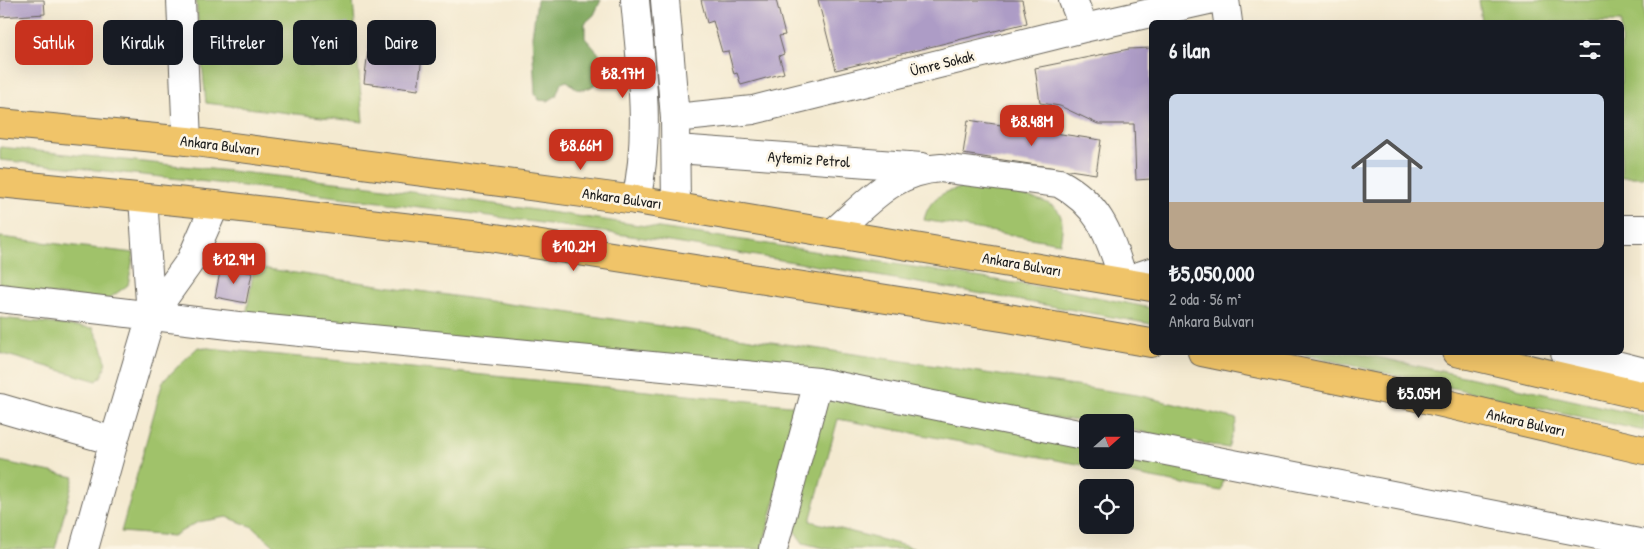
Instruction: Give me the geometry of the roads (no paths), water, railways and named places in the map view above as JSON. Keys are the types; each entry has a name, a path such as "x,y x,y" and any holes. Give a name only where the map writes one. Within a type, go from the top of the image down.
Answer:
{"main road":[{"name":"Ankara Bulvarı","path":"0,123 188,141 636,200 1149,287"},
{"path":"0,183 215,205 489,237 1008,318 1149,344"},
{"name":"Ankara Bulvarı","path":"1217,355 1382,388 1644,450"},
{"path":"1469,355 1644,396"}],"street":[{"path":"181,0 188,141"},
{"path":"635,0 645,116 643,164 636,200"},
{"path":"665,0 677,150 676,206"},
{"path":"1072,0 1084,28"},
{"name":"Ümre Sokak","path":"675,118 753,110 1084,28 1208,0"},
{"path":"1225,0 1228,20"},
{"name":"Aytemiz Petrol","path":"677,150 941,168 1059,183 1073,191 1088,205 1105,227 1124,281"},
{"name":"Aytemiz Petrol","path":"834,232 882,189 902,176 924,169 941,168"},
{"path":"143,198 151,316"},
{"path":"84,549 151,316 191,260 215,205"},
{"path":"1624,212 1644,213"},
{"path":"1624,230 1644,229"},
{"path":"1124,281 1149,273"},
{"path":"0,298 151,316 818,382 1079,434"},
{"path":"1577,355 1644,372"},
{"path":"774,549 818,382"},
{"path":"0,408 114,441"},
{"path":"1134,445 1644,544"}]}
